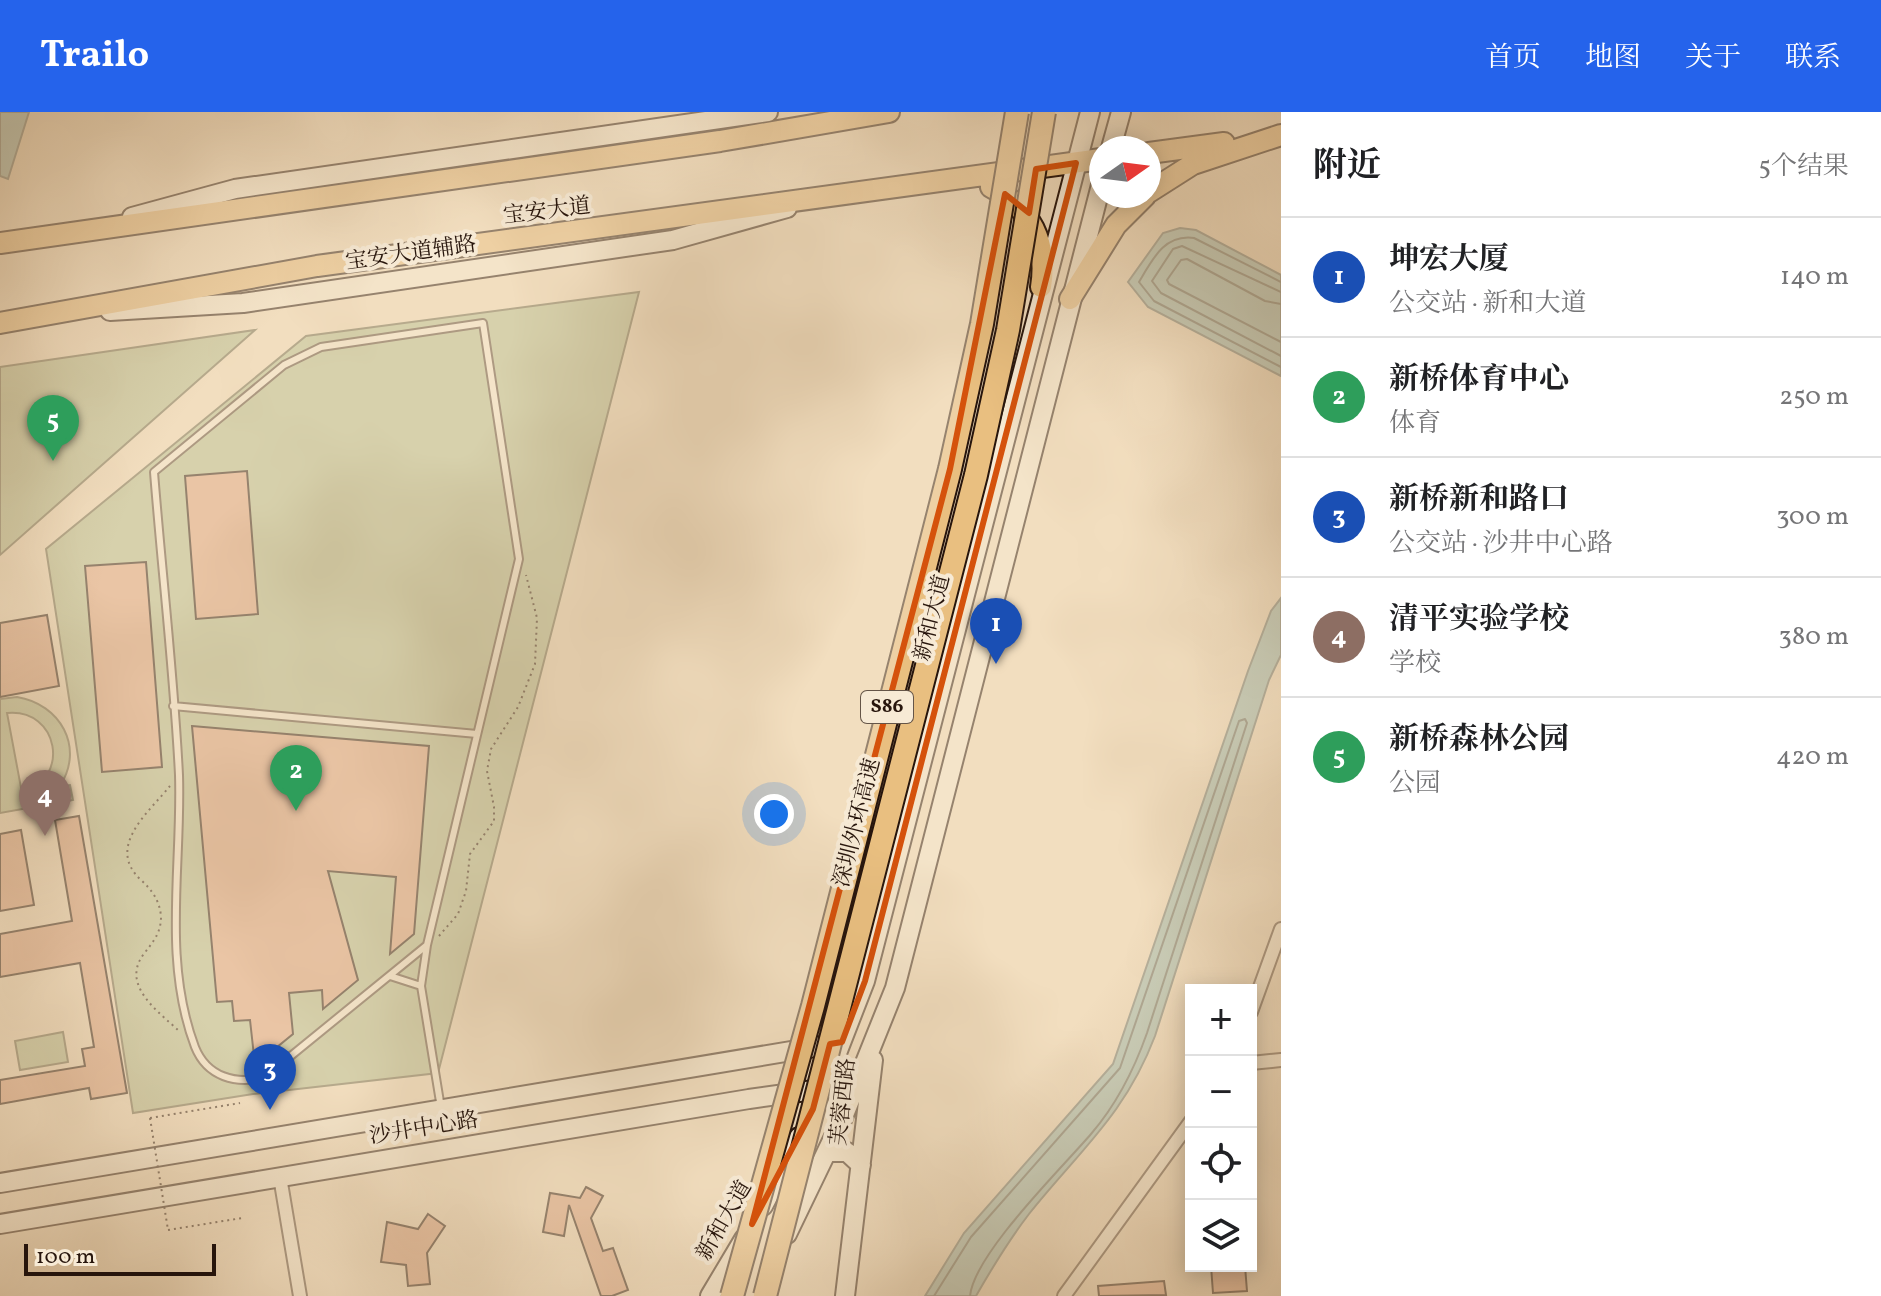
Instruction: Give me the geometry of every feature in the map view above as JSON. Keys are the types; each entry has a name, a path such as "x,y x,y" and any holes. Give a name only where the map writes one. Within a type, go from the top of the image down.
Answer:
{"highway":[{"name":"深圳外环高速","path":"732,1296 813,1006 950,469 982,324 1017,112"},
{"name":"深圳外环高速","path":"765,1296 976,475 1014,300 1044,112"}],"main road":[{"path":"82,232 235,189 768,112"},
{"name":"宝安大道","path":"1,243 720,141 889,112"},
{"name":"新和大道","path":"710,1296 771,1191 822,1089 865,981 1041,287 1090,112"},
{"path":"1114,136 1121,112"},
{"path":"1161,151 1281,135"},
{"path":"1161,185 1193,164 1281,135"},
{"name":"宝安大道","path":"2,323 317,266 808,202 1089,161"},
{"path":"960,181 1004,194 1027,214 1040,242 1041,287"},
{"path":"754,1296 827,1152 874,1044 899,973 1095,208"},
{"path":"1070,299 1116,225 1133,208"},
{"name":"沙井中心路","path":"0,1183 842,1042"},
{"name":"芙蓉西路","path":"845,1296 874,1044"},
{"name":"沙井中心路","path":"0,1224 857,1084"},
{"name":"芙蓉西路","path":"827,1152 847,1152 861,1165"}],"street":[{"path":"1257,995 1281,929"},
{"path":"1257,1062 1281,1060"},
{"path":"1064,1296 1186,1128"},
{"path":"280,1177 300,1296"}],"lane":[{"path":"427,945 265,1077 240,1081 216,1073 203,1062 195,1047 176,968 179,776 154,472 284,365 321,347 483,323 519,559 427,945 421,986 441,1108"},
{"path":"173,706 477,734"},
{"path":"390,976 421,986"}],"path":[{"path":"427,945 452,923 463,903 470,854 494,821 487,771 491,749 525,693 535,664 537,618 531,587 519,559"},
{"path":"179,776 133,831 127,853 131,868 153,892 161,916 155,940 138,966 139,987 146,999 195,1047"},
{"path":"240,1103 150,1118 168,1230 242,1218"}],"highlighted area":[{"path":"1076,163 865,981 842,1042 830,1044 813,1109 752,1224 950,469 1005,194 1029,213 1036,169"}],"green space":[{"path":"639,292 438,1073 253,1094 133,1113 46,549 306,336"},
{"path":"255,330 0,555 0,367"},
{"path":"17,697 32,701 56,718 69,743 70,757 60,786 70,785 73,800 0,813 0,699","holes":["7,713 25,714 38,721 48,732 52,760 48,774 38,785 22,793"]},
{"path":"63,1032 68,1062 20,1070 15,1041"}],"water":[{"path":"0,112 29,112 8,179 0,176"},
{"path":"1180,228 1196,230 1281,275 1281,376 1148,307 1128,282 1163,233"},
{"path":"1281,598 1281,655 1269,680 1155,1036 1143,1064 1100,1131 1022,1224 976,1296 925,1296 964,1233 1113,1064 1248,671 1271,611"}],"building":[{"path":"247,471 258,614 196,619 185,476"},
{"path":"146,562 162,767 102,772 85,566"},
{"path":"47,615 59,686 0,697 0,623"},
{"path":"192,726 429,746 414,934 390,954 396,877 328,871 358,980 323,1009 322,990 289,993 293,1034 255,1065 250,1020 234,1021 232,1001 217,1002"},
{"path":"79,816 127,1093 91,1099 89,1088 0,1104 0,1080 85,1066 82,1049 94,1047 80,963 0,977 0,934 72,921 55,820"},
{"path":"21,830 34,905 0,911 0,834"},
{"path":"586,1187 603,1196 591,1218 603,1251 613,1248 628,1290 612,1296 601,1296 569,1205 564,1236 543,1232 550,1193 580,1198"},
{"path":"428,1214 445,1226 427,1253 430,1284 408,1286 406,1265 381,1262 387,1222 418,1229"},
{"path":"1211,1272 1245,1272 1247,1291 1213,1293"},
{"path":"1164,1281 1166,1295 1099,1296 1098,1286"}],"place":[{"name":"新桥森林公园","path":"53,461"},
{"name":"坤宏大厦","path":"996,664"},
{"name":"新桥体育中心","path":"296,811"},
{"name":"清平实验学校","path":"45,836"},
{"name":"新桥新和路口","path":"270,1110"}]}
